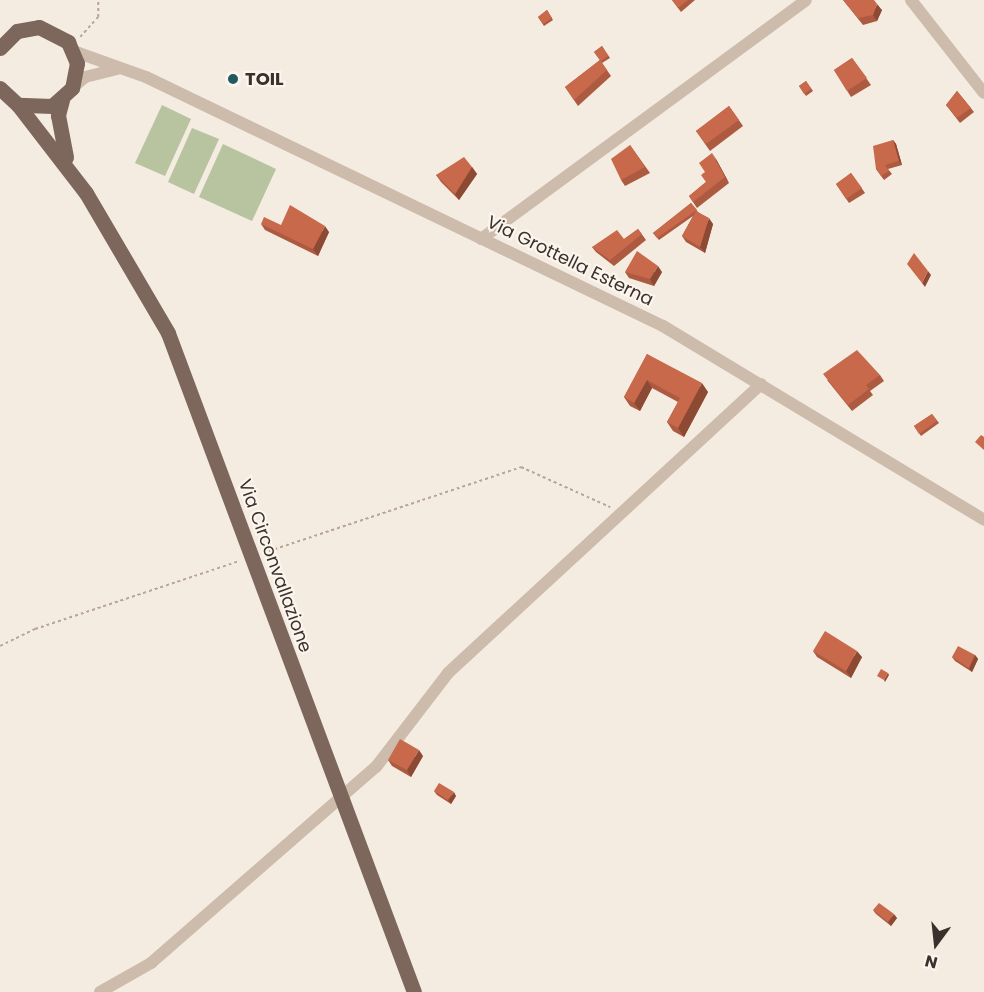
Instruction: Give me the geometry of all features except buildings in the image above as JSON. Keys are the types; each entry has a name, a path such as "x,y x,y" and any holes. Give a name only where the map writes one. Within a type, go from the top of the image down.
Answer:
{"main road":[{"path":"0,27 17,31 50,29 71,46 67,94 57,115 70,169"},
{"path":"0,48 17,31"},
{"path":"0,88 18,105 70,169"},
{"path":"18,105 41,109 67,94"},
{"name":"Via Circonvallazione","path":"70,169 168,333 414,992"}],"street":[{"path":"481,238 806,0"},
{"path":"911,0 984,93"},
{"name":"Via Grottella Esterna","path":"71,46 122,68 663,326 984,520"},
{"path":"67,94 86,77 122,68"},
{"path":"100,992 151,963 376,767 448,673 761,384"}],"path":[{"path":"71,46 85,35 98,17 99,0"},
{"path":"0,646 35,629 521,467 620,512"}],"green space":[{"path":"162,105 191,119 165,176 135,163"},
{"path":"192,128 219,139 194,194 168,182"},
{"path":"223,144 276,169 252,221 199,197"}],"place":[{"name":"TOIL","path":"233,79"}]}
